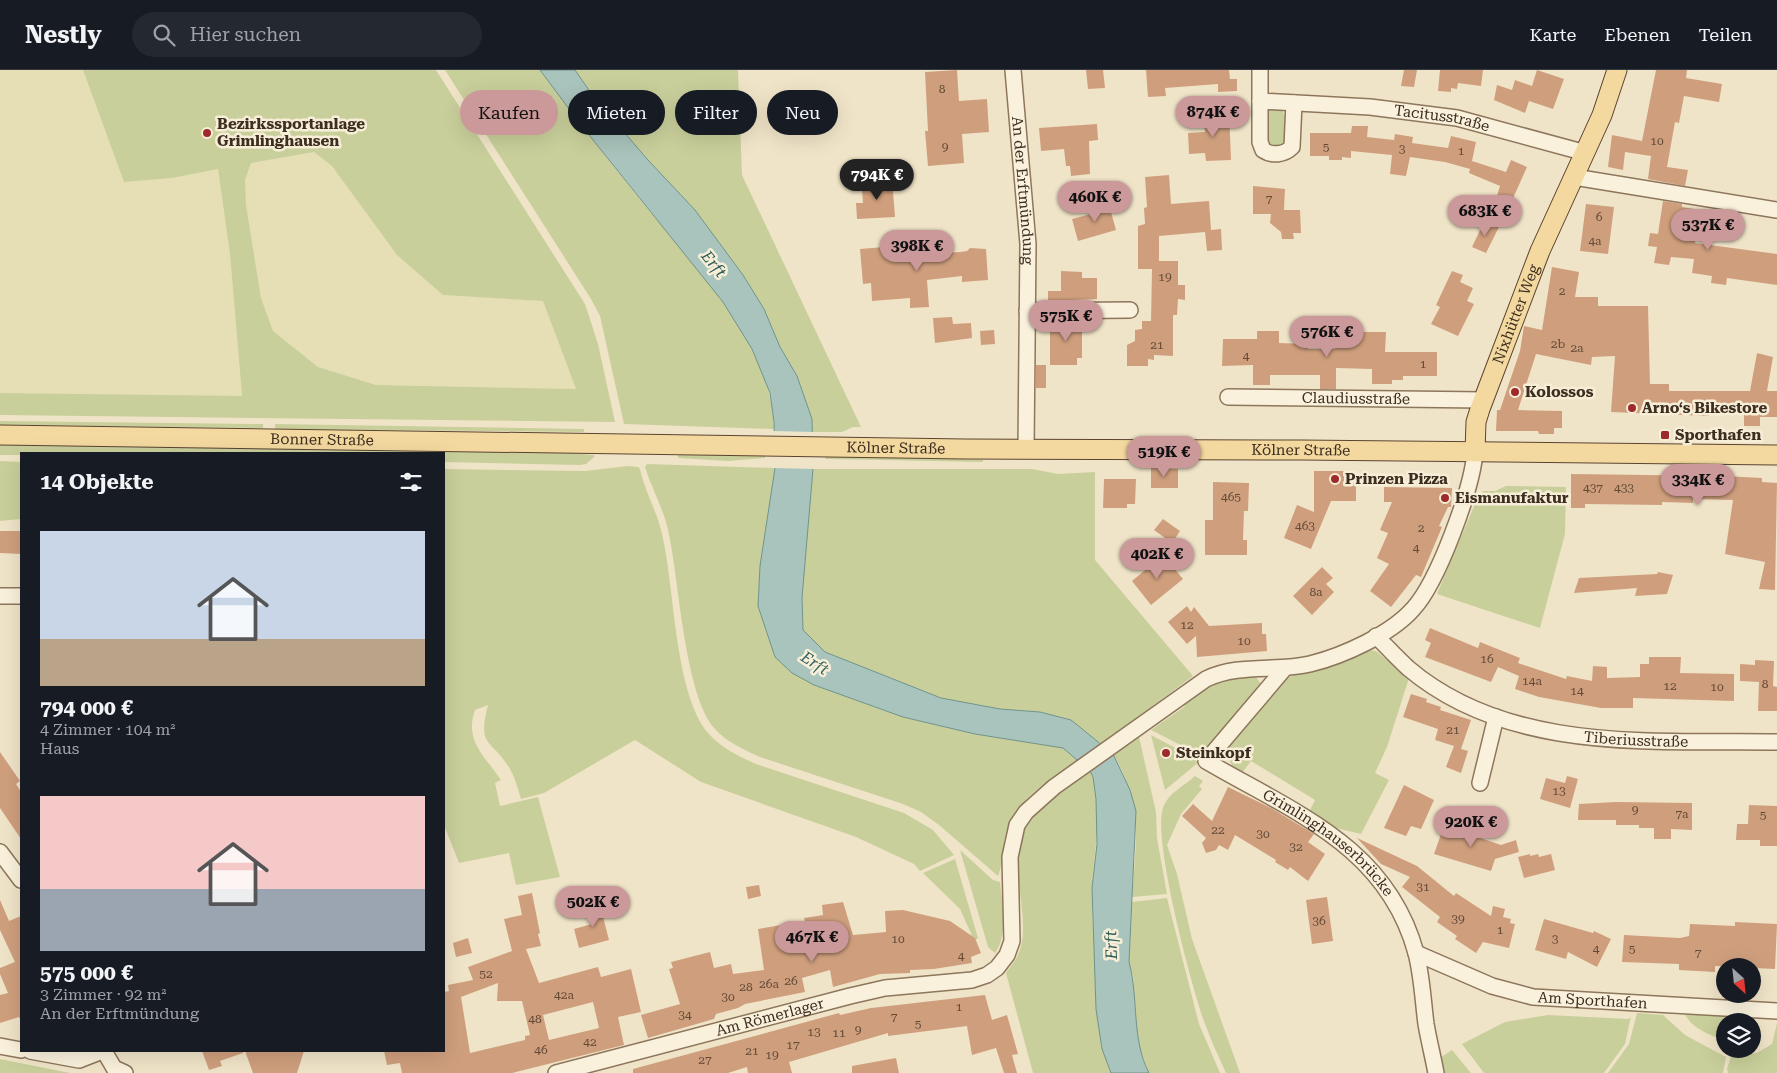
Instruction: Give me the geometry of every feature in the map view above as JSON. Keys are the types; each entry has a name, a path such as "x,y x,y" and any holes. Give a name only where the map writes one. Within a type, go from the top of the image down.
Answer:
{"main road":[{"name":"Nixhütter Weg","path":"1475,452 1476,422 1484,400 1540,251 1586,153 1602,115 1617,70"},
{"name":"Bonner Straße","path":"0,435 825,447"},
{"name":"Kölner Straße","path":"825,447 1777,455"}],"street":[{"name":"An der Erftmündung","path":"1012,70 1028,244 1026,449"},
{"path":"1260,70 1260,142 1263,150 1269,153 1286,152 1292,147 1294,103"},
{"name":"Tacitusstraße","path":"1260,101 1370,107 1457,118 1586,153"},
{"path":"1574,177 1777,210"},
{"path":"1027,311 1130,310"},
{"name":"Claudiusstraße","path":"1228,397 1484,400"},
{"path":"1285,668 1330,658 1376,636 1414,610 1422,598 1455,528 1474,471 1475,452"},
{"path":"0,596 20,596"},
{"name":"Tiberiusstraße","path":"1376,636 1409,669 1437,688 1468,705 1496,717 1532,728 1572,736 1611,739 1777,742"},
{"name":"Am Römerlager","path":"556,1073 885,988 972,980 987,975 1002,962 1012,941 1010,857 1017,825 1026,812 1054,787 1206,678 1232,669 1285,668"},
{"name":"Grimlinghauserbrücke","path":"1285,668 1206,761 1321,827 1379,876 1403,918 1416,953 1436,1073"},
{"path":"1480,783 1496,717"},
{"path":"0,852 20,879"},
{"name":"Am Sporthafen","path":"1416,953 1492,986 1532,998 1777,1011"},
{"path":"0,1046 20,1050"},
{"path":"36,1052 80,1060 100,1052"},
{"path":"104,1052 114,1068 125,1073"}],"shaded area":[{"path":"0,70 83,70 124,182 172,178 218,169 230,254 242,397 0,393"},
{"path":"314,152 332,166 443,295 543,301 576,389 376,385 318,367 273,331 261,298 246,205 245,180 251,163"}],"green space":[{"path":"83,70 436,70 460,108 460,135 477,135 585,304 598,344 615,422 0,415 0,393 242,396 230,254 218,169 172,178 124,182","holes":["314,152 332,166 397,255 443,295 543,301 576,389 376,385 318,367 273,331 261,298 246,205 245,180 251,163"]},
{"path":"445,70 540,70 555,90 460,90 460,94"},
{"path":"575,70 738,70 739,90 675,90 675,135 740,135 742,175 861,427 853,427 842,432 812,432 812,419 797,376 780,347 764,309 743,275 695,210 627,135 665,135 665,90 589,90"},
{"path":"558,94 568,107 568,135 589,135 725,304 744,334 759,364 770,396 774,429 624,424 600,316 486,135 558,135"},
{"path":"1271,108 1282,110 1286,118 1285,141 1278,148 1266,146 1266,112"},
{"path":"0,421 263,424 263,428 0,425"},
{"path":"275,424 584,429 584,432 275,429"},
{"path":"0,444 547,451 594,455 594,457 586,464 579,465 445,462 445,452 20,452 20,455 0,455"},
{"path":"678,453 765,454 765,458 728,461 678,458"},
{"path":"826,454 983,460 983,462 825,459"},
{"path":"0,461 20,462 20,519 0,521"},
{"path":"647,464 775,468 760,566 758,606 814,685 903,717 975,734 1063,748 1078,760 1036,790 1019,808 1007,830 998,876 939,825 921,812 903,804 760,757 730,742 715,729 705,713 690,666 667,526 645,467"},
{"path":"628,466 640,469 662,534 677,638 688,692 697,715 708,733 724,747 756,764 904,813 933,830 954,855 920,871 914,864 856,837 701,782 635,740 544,793 521,799 510,769 485,736 484,729 488,705 475,710 472,731 478,748 501,780 495,783 500,806 538,797 560,877 516,885 509,853 459,863 445,828 445,469 585,471"},
{"path":"813,469 1032,469 1058,474 1095,472 1095,560 1193,676 1101,744 1071,720 1040,712 1000,709 941,698 825,652 803,630 802,598"},
{"path":"1506,486 1566,487 1565,534 1540,628 1437,594 1477,499 1483,491 1495,491"},
{"path":"1369,650 1376,651 1409,678 1387,747 1375,773 1389,780 1361,834 1336,828 1309,812 1315,800 1251,761 1242,773 1238,773 1231,763 1229,752 1230,744 1285,680 1291,676 1331,666"},
{"path":"1254,674 1261,684 1260,690 1204,757 1151,730 1184,707 1190,698 1208,686 1229,677"},
{"path":"1151,735 1200,761 1165,790"},
{"path":"1139,737 1156,812 1157,838 1167,894 1132,897 1136,841 1133,807 1123,772 1113,754"},
{"path":"1090,771 1095,783 1098,812 1092,888 1094,948 1102,1049 1111,1073 1033,1073 1006,973 1017,957 1022,942 1022,909 1018,874 1018,856 1021,839 1028,822 1040,807"},
{"path":"1195,776 1203,781 1199,786 1202,789 1181,814 1167,845 1177,874 1192,939 1240,1073 1226,1073 1205,1024 1183,948 1163,850 1161,825 1163,808 1173,794"},
{"path":"960,850 993,880 1000,882 1003,928 1002,937 995,953 988,947"},
{"path":"955,859 978,938 976,940 974,940 960,909 923,873"},
{"path":"1167,898 1199,1024 1220,1073 1149,1073 1138,1044 1133,977 1129,962 1132,902"},
{"path":"1688,1012 1716,1013 1716,1037 1697,1027 1685,1014"},
{"path":"1637,1013 1663,1015 1685,1035 1716,1052 1716,1058 1726,1058 1723,1073 1608,1073 1629,1044"},
{"path":"1548,1015 1629,1019 1631,1016 1625,1044 1604,1073 1484,1073 1462,1044 1505,1022"},
{"path":"1777,1023 1777,1073 1728,1073 1727,1069 1730,1058 1761,1058 1761,1051 1772,1044"},
{"path":"1452,1050 1471,1073 1440,1073 1438,1059"},
{"path":"0,1059 70,1073 0,1073"}],"water":[{"path":"540,70 575,70 589,90 568,90 568,108 558,94 558,90 555,90"},
{"name":"Erft","path":"589,135 627,135 695,210 743,275 764,309 780,347 797,376 812,419 813,469 802,598 803,630 825,652 941,698 1000,709 1040,712 1071,720 1113,754 1130,790 1136,811 1129,962 1134,990 1137,1032 1143,1060 1149,1073 1111,1073 1102,1049 1096,1009 1092,888 1097,844 1096,799 1093,777 1090,771 1063,748 975,734 903,717 814,685 792,673 775,657 758,606 760,566 775,468 774,422 770,393 752,349 723,302"}],"pier":[{"path":"772,431 814,432 815,469 773,468"}],"building":[{"path":"957,70 959,101 987,99 989,132 962,134 964,163 928,166 925,131 928,131 925,72"},
{"path":"1086,70 1103,70 1105,88 1088,89"},
{"path":"1146,70 1229,70 1230,79 1237,79 1237,91 1218,92 1218,84 1165,88 1166,96 1148,97"},
{"path":"1404,70 1417,70 1414,87 1401,86"},
{"path":"1440,70 1483,70 1481,86 1458,83 1457,89 1451,88 1451,92 1438,91"},
{"path":"1537,70 1564,79 1553,109 1529,101 1525,113 1494,100 1497,85 1512,90 1515,80 1532,86"},
{"path":"1656,70 1687,70 1686,78 1722,84 1719,102 1684,96 1679,123 1675,122 1667,167 1688,170 1685,186 1648,179 1651,156 1625,152 1623,170 1608,167 1612,135 1642,141"},
{"path":"1229,111 1231,160 1206,161 1205,153 1189,154 1188,133 1205,132 1204,113"},
{"path":"1097,124 1098,140 1089,141 1090,174 1071,176 1070,166 1066,166 1064,149 1041,151 1039,128"},
{"path":"1352,126 1368,126 1367,137 1394,140 1395,134 1413,137 1412,143 1448,148 1451,136 1476,142 1472,161 1506,172 1511,160 1527,167 1510,205 1496,199 1500,186 1469,173 1470,169 1445,162 1410,157 1406,176 1390,174 1392,155 1351,151 1351,158 1342,157 1342,160 1329,160 1329,156 1310,156 1310,133 1351,133"},
{"path":"1169,175 1171,204 1209,201 1211,230 1221,229 1222,250 1207,251 1205,232 1159,236 1159,261 1178,261 1178,285 1185,285 1185,300 1178,299 1177,315 1173,315 1173,356 1154,355 1154,360 1148,359 1148,366 1127,366 1127,345 1135,341 1135,330 1142,329 1142,321 1151,321 1152,269 1138,269 1138,226 1145,224 1144,208 1147,207 1145,177"},
{"path":"892,179 895,217 857,219 856,203 863,203 862,189 872,188 872,180"},
{"path":"1253,186 1285,189 1284,210 1300,210 1301,233 1293,233 1294,239 1282,239 1281,232 1270,223 1271,214 1253,214"},
{"path":"1108,201 1116,230 1078,241 1072,219 1095,213 1093,206"},
{"path":"1663,201 1682,204 1682,207 1694,209 1693,215 1699,215 1695,243 1777,254 1777,285 1727,278 1726,285 1711,283 1712,276 1692,273 1694,259 1671,257 1669,265 1654,263 1657,247 1648,246 1650,233 1658,234"},
{"path":"1586,204 1614,207 1608,254 1580,251"},
{"path":"1484,222 1499,227 1486,253 1472,247"},
{"path":"896,246 897,252 925,250 926,254 960,252 967,251 970,248 986,249 988,280 962,282 962,276 927,280 929,307 910,308 910,298 872,301 871,283 863,284 860,249"},
{"path":"1552,267 1579,272 1575,297 1598,297 1598,306 1648,306 1650,384 1669,384 1669,391 1750,391 1757,353 1773,357 1767,391 1777,391 1777,417 1760,417 1760,426 1744,426 1744,412 1710,411 1709,416 1611,412 1615,356 1592,357 1591,365 1536,354 1518,410 1562,411 1562,428 1554,428 1554,434 1539,434 1538,431 1496,431 1497,410 1500,410 1520,351 1524,326 1542,330"},
{"path":"1061,271 1082,272 1082,278 1097,278 1097,299 1048,301 1048,291 1061,291"},
{"path":"1452,271 1463,275 1460,282 1473,288 1467,301 1474,304 1458,336 1431,324 1440,307 1436,305"},
{"path":"952,317 953,324 971,323 972,338 935,343 933,318"},
{"path":"1050,320 1082,320 1082,358 1077,358 1077,365 1050,365"},
{"path":"1342,328 1357,328 1357,332 1386,332 1385,352 1437,352 1437,376 1403,376 1403,380 1392,380 1392,384 1372,384 1372,369 1336,368 1336,389 1320,389 1320,375 1270,375 1270,385 1253,385 1253,365 1222,366 1223,339 1257,339 1257,331 1279,331 1279,343 1308,344 1308,349 1335,349 1336,345 1341,345"},
{"path":"994,330 995,344 981,345 980,331"},
{"path":"1036,365 1046,365 1046,388 1036,388"},
{"path":"1151,468 1178,469 1178,488 1151,488"},
{"path":"1314,471 1352,471 1352,482 1356,482 1356,501 1331,501 1311,549 1284,538 1297,505 1314,512"},
{"path":"1571,474 1724,476 1762,478 1762,482 1777,483 1775,590 1759,589 1765,562 1725,554 1733,500 1693,499 1693,503 1662,502 1662,505 1585,504 1585,508 1571,508"},
{"path":"1104,479 1136,479 1135,504 1127,504 1127,508 1103,508"},
{"path":"1213,482 1249,483 1248,511 1244,511 1243,540 1247,540 1247,555 1205,555 1205,520 1213,520"},
{"path":"1384,487 1452,488 1451,507 1448,507 1439,526 1442,527 1421,577 1416,575 1391,607 1370,591 1389,564 1377,558 1388,533 1380,530 1392,502 1384,502"},
{"path":"1163,519 1180,531 1172,543 1154,530"},
{"path":"0,531 20,531 20,554 0,553"},
{"path":"1163,555 1183,579 1151,605 1132,581"},
{"path":"1322,567 1333,578 1326,584 1334,592 1312,615 1293,596"},
{"path":"1658,572 1673,575 1667,594 1635,596 1637,588 1574,593 1579,578 1657,574"},
{"path":"1187,606 1191,612 1194,607 1209,626 1262,623 1262,634 1266,634 1267,651 1197,657 1196,636 1187,644 1168,622"},
{"path":"1430,628 1478,648 1480,642 1520,658 1518,663 1566,679 1567,676 1592,681 1593,666 1607,667 1607,678 1640,677 1640,664 1649,664 1649,657 1681,657 1680,673 1734,674 1734,701 1633,698 1633,708 1601,708 1539,697 1515,689 1519,676 1498,667 1491,682 1425,657 1431,643 1425,640"},
{"path":"1755,660 1774,661 1773,686 1777,687 1777,711 1758,711 1759,682 1740,681 1740,664 1755,665"},
{"path":"1411,694 1427,699 1426,702 1441,707 1440,710 1471,720 1461,749 1468,751 1461,773 1446,767 1454,746 1435,740 1438,729 1403,717"},
{"path":"0,752 20,781 16,784 20,790 20,838 0,808"},
{"path":"1567,776 1578,779 1570,808 1540,799 1546,778 1565,783"},
{"path":"1404,785 1434,800 1421,829 1411,826 1406,836 1384,828"},
{"path":"1228,787 1271,808 1314,834 1308,842 1325,854 1308,881 1290,867 1288,870 1275,862 1276,860 1235,835 1228,850 1219,845 1216,850 1206,853 1202,843 1206,838 1182,816 1193,804 1212,821"},
{"path":"1616,802 1692,803 1692,830 1671,829 1671,839 1654,839 1654,828 1639,828 1639,825 1616,825 1616,820 1578,820 1579,804"},
{"path":"1749,805 1777,806 1777,846 1760,846 1760,840 1736,840 1737,824 1748,824"},
{"path":"1446,820 1456,823 1454,829 1501,845 1516,840 1519,852 1495,859 1491,871 1434,854"},
{"path":"1357,838 1417,866 1454,896 1456,893 1491,916 1493,906 1505,909 1503,917 1511,919 1510,923 1515,924 1509,948 1483,942 1476,953 1455,939 1457,936 1437,922 1440,917 1402,887 1410,877 1381,864"},
{"path":"1530,854 1530,856 1538,854 1539,857 1551,854 1555,870 1524,878 1518,857"},
{"path":"759,885 761,896 748,899 746,887"},
{"path":"532,893 541,946 526,949 539,983 598,967 601,977 631,969 641,1012 618,1017 624,1045 512,1073 402,1073 400,1063 387,1065 384,1052 445,1052 445,992 449,991 448,985 473,980 468,967 512,951 504,919 522,915 518,896","holes":["498,983 497,1001 522,1001 530,1035 525,1036 525,1040 470,1053 461,997","593,1002 599,1028 549,1040 543,1015"]},
{"path":"1327,897 1333,941 1312,944 1306,900"},
{"path":"0,900 9,921 20,916 20,1019 19,1017 0,1023 0,995 8,993 0,974 0,968 15,962 0,930"},
{"path":"599,901 609,940 579,948 574,929 592,924 586,904"},
{"path":"843,902 853,935 886,932 885,911 903,910 950,921 975,938 981,953 971,957 972,963 934,969 910,970 910,973 880,974 833,987 830,970 802,978 805,992 745,1004 716,1014 714,1019 648,1038 641,1015 680,1004 669,969 673,968 671,962 710,952 714,968 731,964 733,974 764,970 758,929 805,921 804,918 823,915 822,905"},
{"path":"1544,919 1593,933 1594,931 1611,939 1597,967 1568,952 1566,959 1535,950"},
{"path":"1735,922 1777,924 1775,969 1761,968 1761,958 1716,958 1715,972 1679,970 1679,964 1622,962 1624,935 1680,938 1689,936 1690,924 1735,926"},
{"path":"468,938 472,953 456,957 453,943"},
{"path":"985,995 992,1020 1007,1015 1018,1054 1012,1055 1017,1073 1004,1073 996,1048 972,1055 967,1026 888,1036 888,1033 789,1062 792,1073 748,1073 747,1067 728,1073 633,1073 633,1069 839,1013 840,1015 871,1008"},
{"path":"202,1052 243,1052 220,1061 222,1066 209,1070"},
{"path":"245,1052 304,1052 297,1073 253,1073"},
{"path":"896,1058 899,1073 852,1073 852,1066"}],"place":[{"name":"Bezirkssportanlage Grimlinghausen","path":"207,133"},
{"name":"Kolossos","path":"1515,392"},
{"name":"Arno‘s Bikestore","path":"1632,408"},
{"name":"Sporthafen","path":"1665,435"},
{"name":"Prinzen Pizza","path":"1335,479"},
{"name":"Eismanufaktur","path":"1445,498"},
{"name":"Steinkopf","path":"1166,753"}]}
